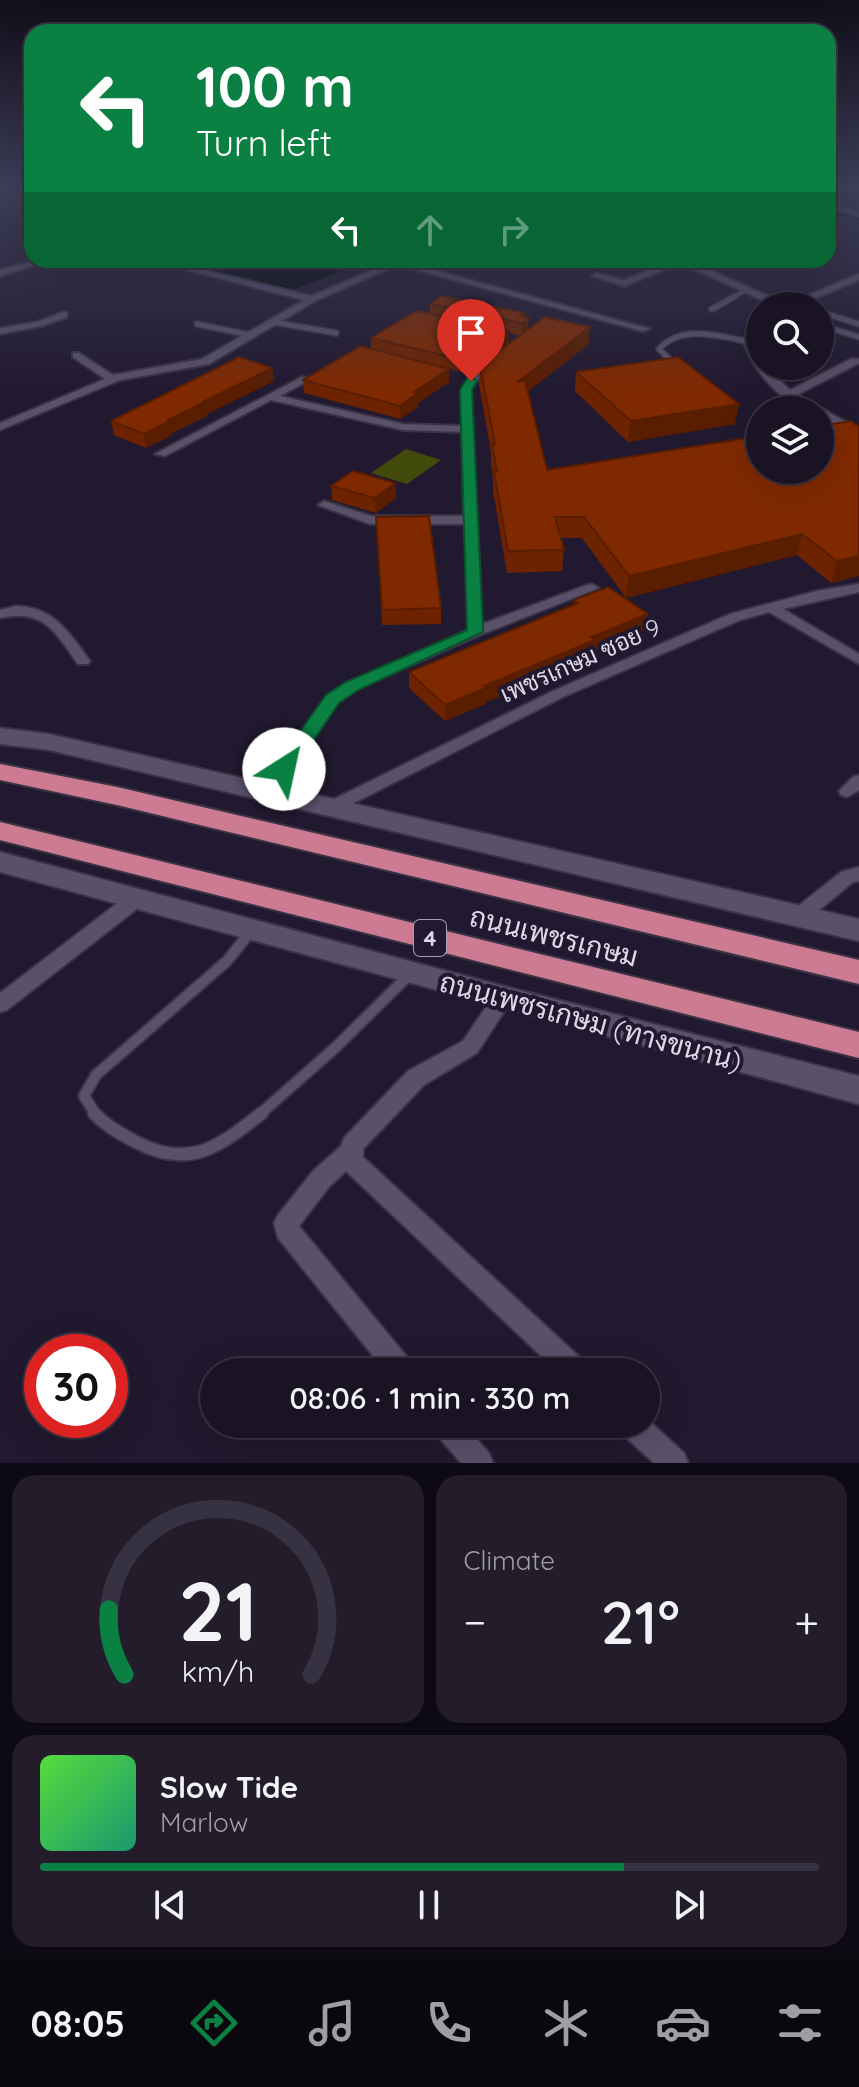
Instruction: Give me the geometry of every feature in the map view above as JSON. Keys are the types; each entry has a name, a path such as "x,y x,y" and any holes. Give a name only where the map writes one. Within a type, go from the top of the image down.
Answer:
{"highway":[{"name":"ถนนเพชรเกษม","path":"0,772 117,796 859,972"},
{"name":"ถนนเพชรเกษม","path":"0,831 859,1045"}],"main road":[{"path":"0,736 49,742 859,930"},
{"name":"ถนนเพชรเกษม (ทางขนาน)","path":"0,862 411,974 859,1090"}],"street":[{"path":"0,273 24,266"},
{"path":"185,268 312,299"},
{"path":"0,427 112,379 196,365 312,299 385,268"},
{"path":"426,268 645,329"},
{"path":"596,276 625,283 657,268"},
{"path":"697,268 754,292"},
{"path":"824,292 858,278"},
{"path":"0,331 39,324 64,315"},
{"path":"3,319 17,326"},
{"path":"76,355 112,379"},
{"path":"475,632 466,390 471,381 502,358"},
{"path":"790,394 855,361"},
{"path":"456,377 471,381"},
{"path":"161,454 302,380"},
{"path":"772,380 793,396"},
{"path":"270,397 403,427 467,429"},
{"path":"834,420 859,434"},
{"path":"324,505 370,520 471,520"},
{"path":"268,792 333,699 352,686 475,632 592,588"},
{"name":"เพชรเกษม ซอย 9","path":"332,807 558,694 735,617 859,588"},
{"path":"770,607 859,660"},
{"path":"0,614 18,609 43,615 69,638 83,661"},
{"path":"799,916 847,877 859,874"},
{"path":"0,1004 135,900"},
{"path":"503,998 470,1047 416,1078 352,1145 352,1161 562,1358"},
{"path":"351,1151 294,1211 286,1223 287,1230 392,1358"},
{"path":"458,1438 479,1463"},
{"path":"647,1438 674,1463"}],"lane":[{"path":"712,309 748,289"},
{"path":"834,316 859,324"},
{"path":"273,322 336,333"},
{"path":"197,324 250,335"},
{"path":"834,329 859,337"},
{"path":"685,373 665,357 659,349 662,344 691,334 712,334 746,341"},
{"path":"251,931 227,961 96,1075 84,1096 90,1111 102,1124 154,1152 189,1156 224,1142 313,1068 411,974"}],"green space":[{"path":"406,449 441,460 407,484 371,473"}],"shaded area":[{"path":"200,268 349,268 293,290"}],"building":[{"path":"442,296 525,313 520,316 529,318 522,323 430,304"},
{"path":"416,311 509,332 464,360 371,338"},
{"path":"545,317 590,327 517,382 525,380 547,470 746,438 746,484 834,484 834,424 851,421 859,427 859,556 837,561 802,534 629,576 584,517 555,517 564,550 508,551 494,471 497,471 492,445 495,445 480,365"},
{"path":"361,346 449,369 414,392 418,393 400,406 303,380"},
{"path":"239,357 272,368 144,434 111,421"},
{"path":"678,357 739,404 631,421 576,372"},
{"path":"353,471 395,483 375,498 331,486"},
{"path":"429,516 441,608 382,610 376,517"},
{"path":"608,587 648,614 445,705 409,672 578,603 574,600"}],"route":[{"path":"284,769 333,699 352,686 475,632 466,390 471,381"}]}
